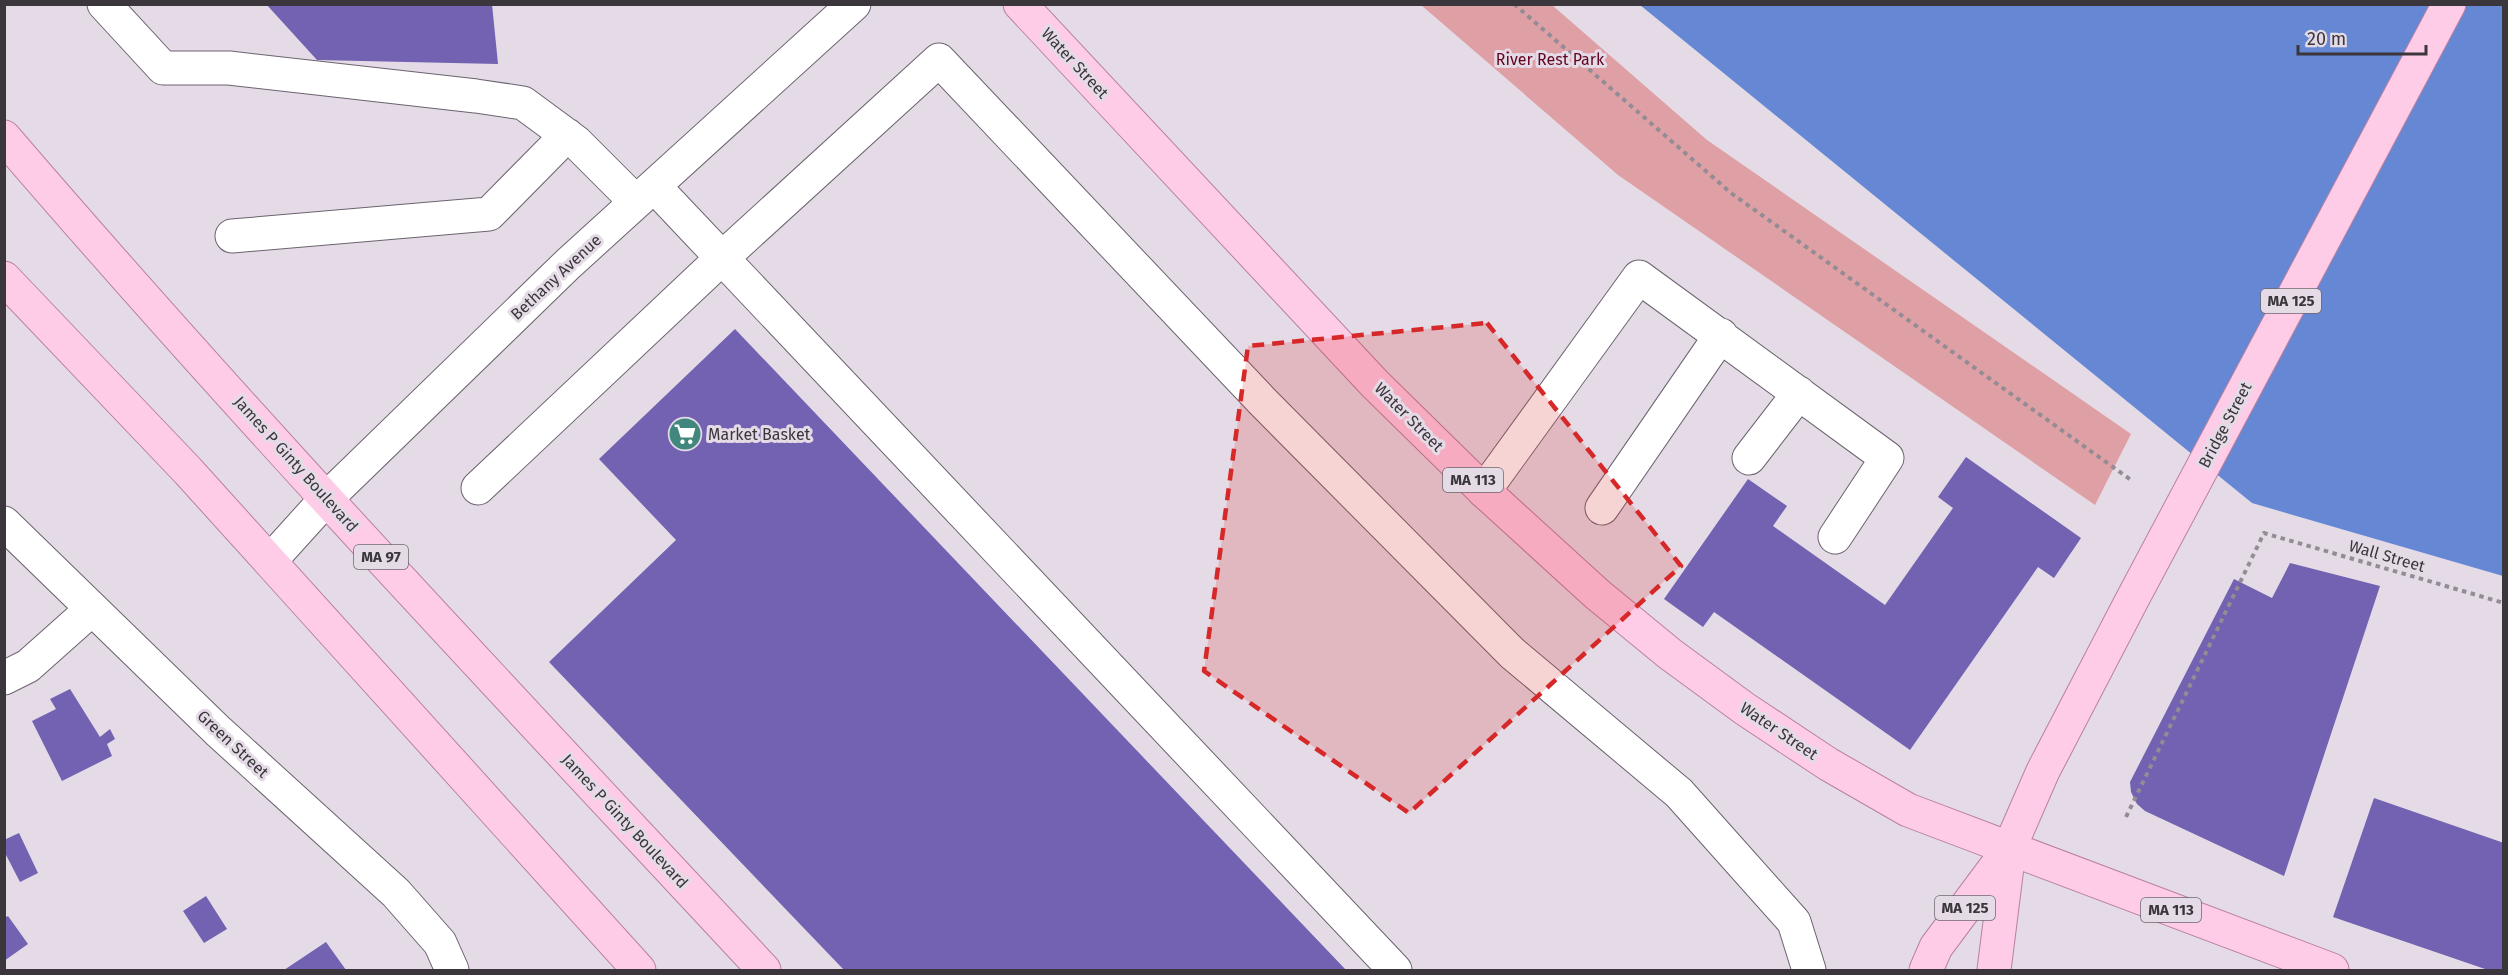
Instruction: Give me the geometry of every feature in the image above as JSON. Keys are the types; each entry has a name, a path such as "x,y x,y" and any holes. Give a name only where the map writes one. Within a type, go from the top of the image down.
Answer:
{"main road":[{"name":"Water Street","path":"1020,4 1375,384 1484,491 1633,624 1745,709 1828,764 1908,810 2009,849"},
{"name":"Bridge Street","path":"2009,849 2043,771 2133,598 2449,4"},
{"name":"James P Ginty Boulevard","path":"4,137 122,274 764,970"},
{"path":"4,278 188,471 639,970"},
{"name":"MA 125","path":"1926,970 1936,947 2009,849"},
{"name":"MA 125","path":"1994,970 2009,849"},
{"name":"MA 113","path":"2009,849 2332,970"}],"street":[{"path":"104,4 163,68 229,68 523,103 567,135 645,194 722,258 1395,970"},
{"name":"Bethany Avenue","path":"270,561 327,498 568,264 854,4"},
{"path":"478,488 722,258 939,60 1262,401 1512,653 1679,793 1794,922 1809,970"},
{"path":"232,236 489,214 567,135"},
{"path":"1484,491 1639,277 1887,458 1835,537"},
{"path":"1602,508 1720,336"},
{"path":"1749,458 1799,393"},
{"name":"Green Street","path":"4,523 218,731 396,893 440,943 452,970"},
{"path":"4,678 28,666 92,609"}],"path":[{"path":"1514,4 1731,193 2131,480"},
{"name":"Wall Street","path":"2126,817 2264,533 2504,603"}],"highlighted area":[{"path":"1487,323 1681,566 1409,813 1204,671 1248,346"}],"green space":[{"name":"River Rest Park","path":"1421,5 1552,5 1707,140 2131,434 2095,505 1618,175"}],"water":[{"path":"1640,5 2503,5 2503,576 2252,503"}],"building":[{"path":"266,4 492,4 498,64 317,60"},
{"path":"735,329 1346,970 844,970 549,662 676,540 599,459"},
{"path":"1966,457 2081,538 2054,578 2038,567 1910,750 1714,612 1703,627 1664,599 1748,479 1787,506 1773,526 1885,605 1953,508 1938,497"},
{"path":"2290,563 2380,586 2284,876 2145,811 2137,804 2131,792 2130,782 2234,579 2272,598"},
{"path":"70,689 100,737 110,729 115,739 107,744 112,756 62,781 32,721 56,709 50,699"},
{"path":"2374,798 2504,843 2504,970 2488,970 2333,917"},
{"path":"19,833 38,873 20,882 4,851 4,840"},
{"path":"206,896 227,929 204,943 183,911"},
{"path":"8,916 28,944 4,961 4,918"},
{"path":"326,942 346,970 284,970"}],"place":[{"name":"Market Basket","path":"685,434"}]}
